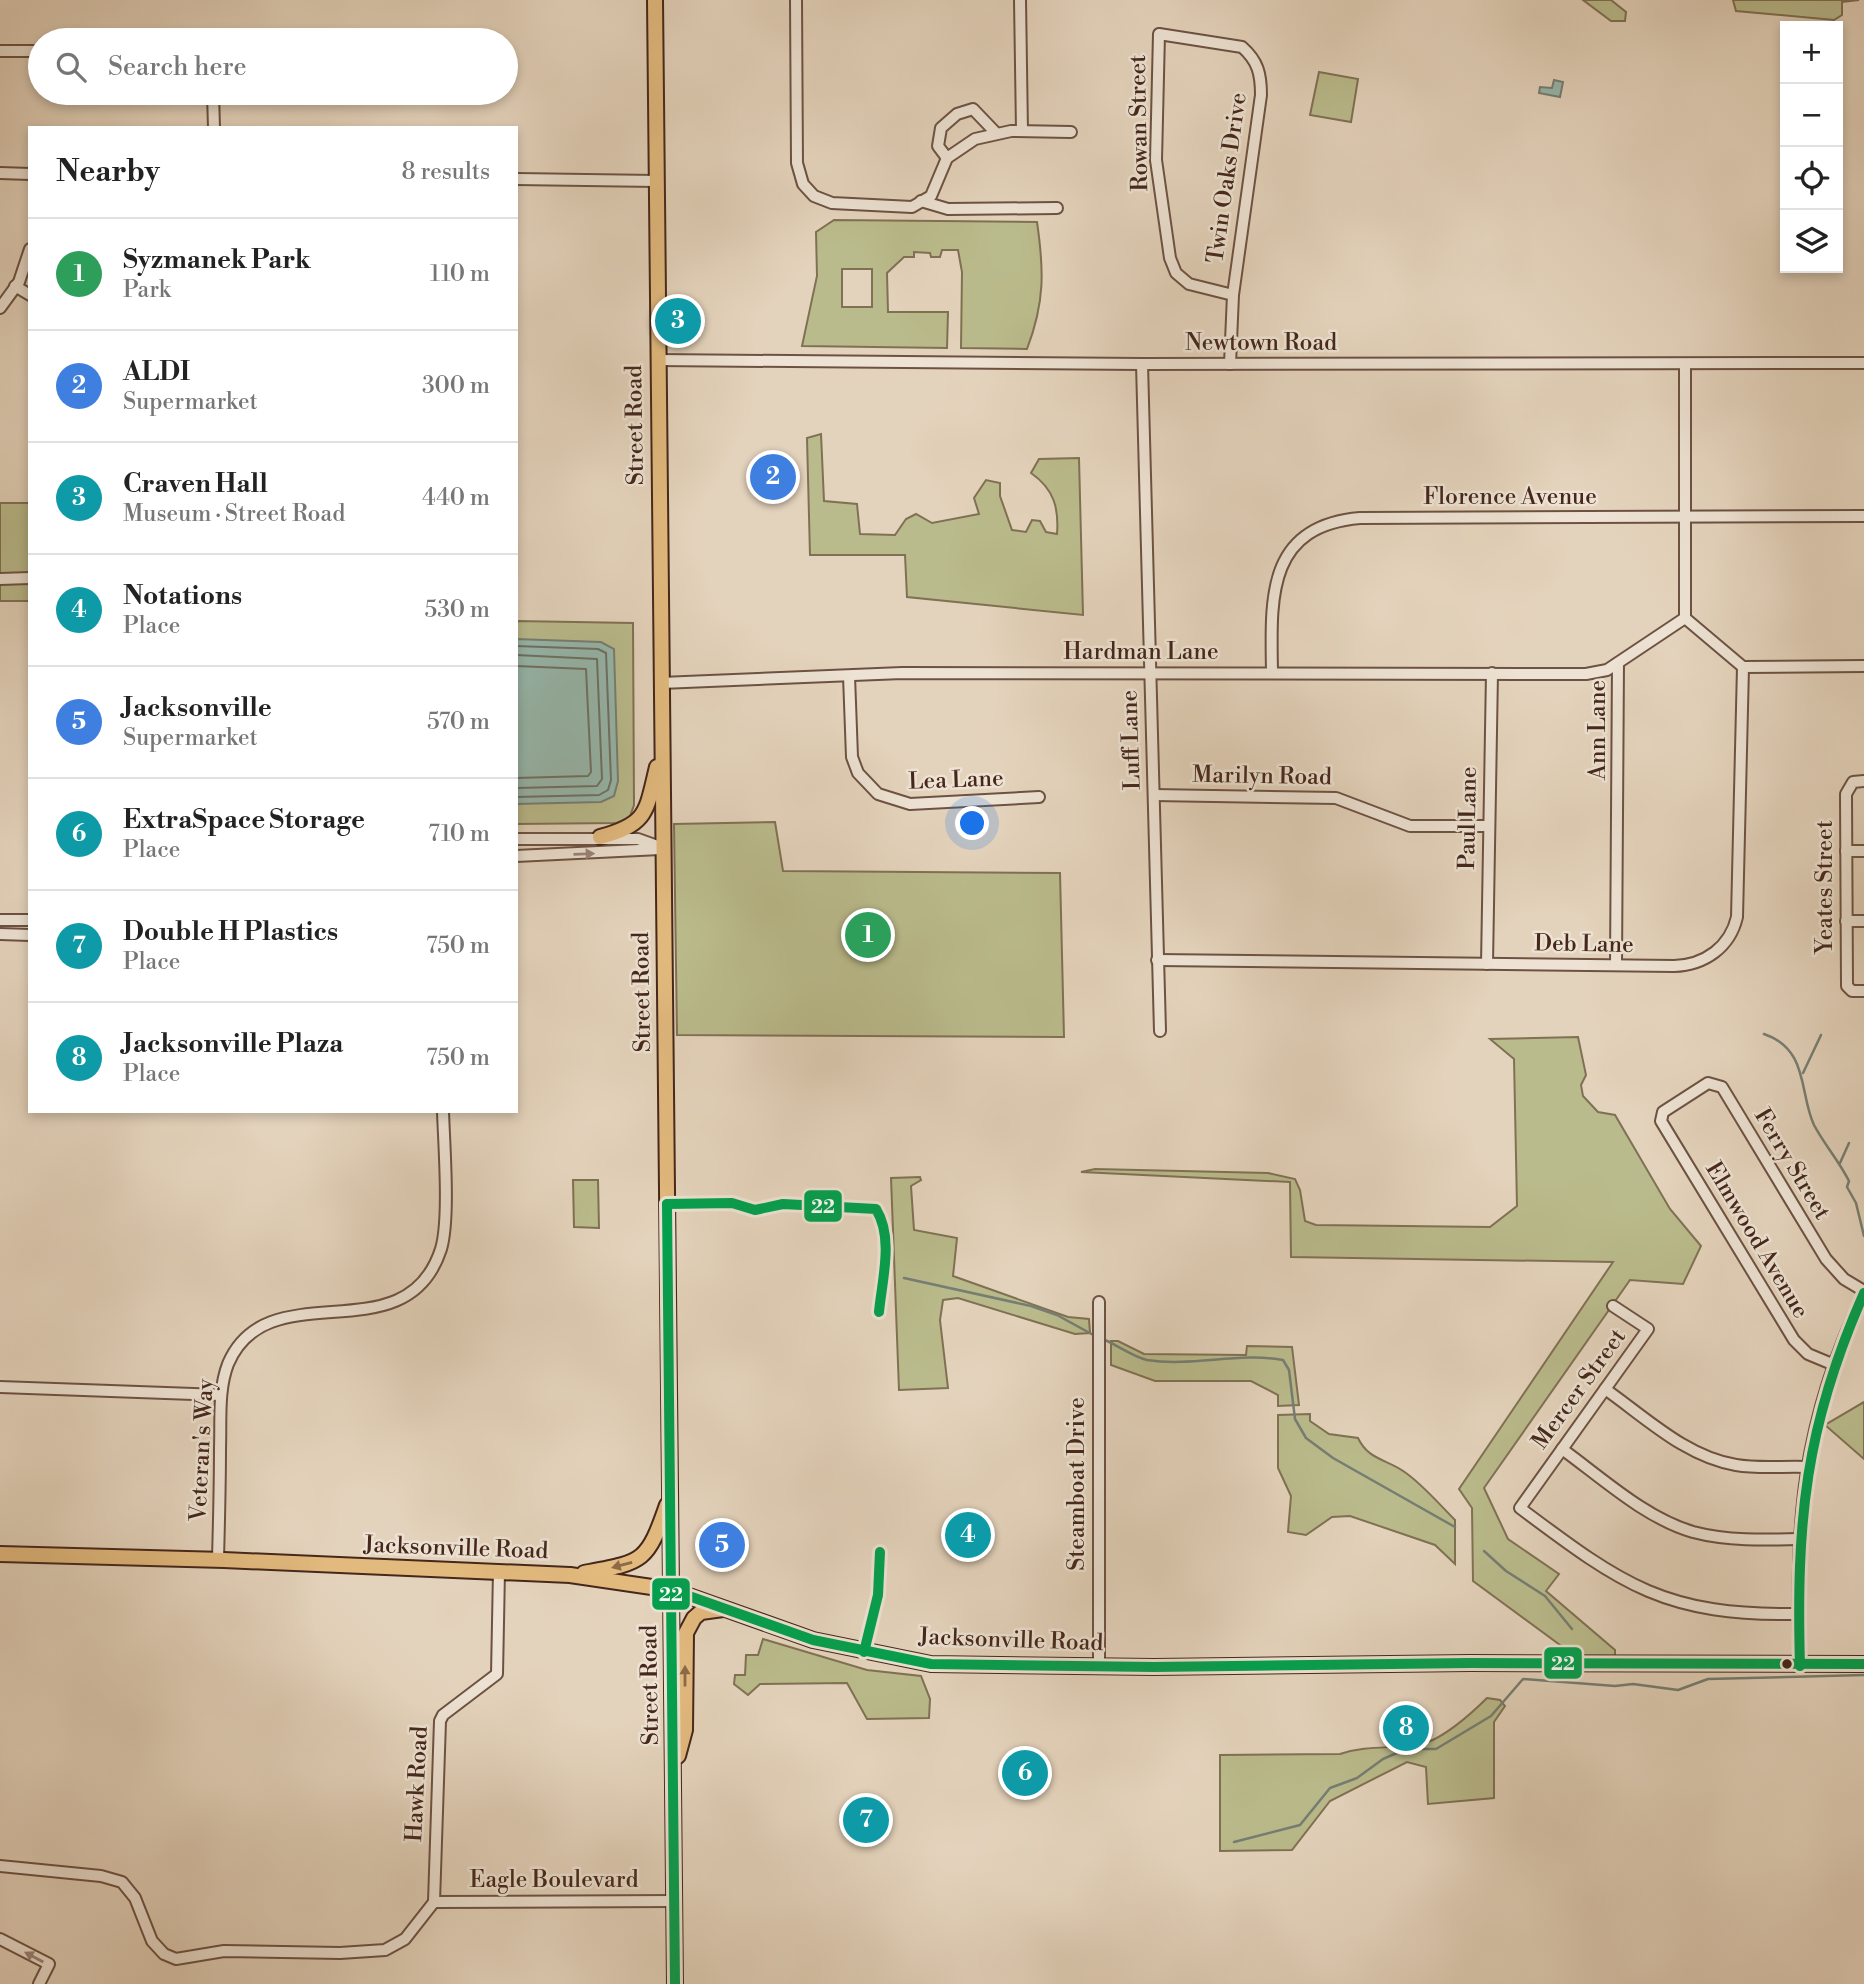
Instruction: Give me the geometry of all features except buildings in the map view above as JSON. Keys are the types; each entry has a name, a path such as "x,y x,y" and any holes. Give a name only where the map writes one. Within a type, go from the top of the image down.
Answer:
{"main road":[{"name":"Street Road","path":"655,0 675,1984"},
{"path":"600,837 627,830 641,818 662,745"},
{"path":"570,1575 629,1565 647,1554 671,1493"},
{"name":"Jacksonville Road","path":"0,1555 218,1559 570,1575 672,1590 821,1642 931,1664 1864,1664"},
{"path":"674,1767 685,1730 686,1633 694,1618 701,1612 726,1608"}],"street":[{"path":"796,0 797,163 803,184 814,196 832,204 912,207 931,195 947,158 975,139 996,133 1022,131 1071,132"},
{"path":"1020,0 1022,131"},
{"name":"Twin Oaks Drive","path":"1159,34 1232,43 1242,47 1258,65 1261,95 1233,295 1230,364"},
{"name":"Rowan Street","path":"1159,34 1156,160 1170,258 1177,273 1189,284 1233,295"},
{"path":"0,51 28,51"},
{"path":"213,105 214,126"},
{"path":"947,158 938,146 941,128 957,114 973,109 996,133"},
{"path":"0,173 28,174"},
{"path":"518,179 656,181"},
{"path":"921,201 948,209 1057,208"},
{"path":"0,308 15,286 28,254"},
{"path":"15,286 28,294"},
{"name":"Newtown Road","path":"657,360 1142,364 1864,363"},
{"name":"Luff Lane","path":"1142,364 1160,1031"},
{"path":"1685,364 1685,618 1743,667 1864,666"},
{"name":"Florence Avenue","path":"1272,673 1272,602 1277,577 1300,542 1336,522 1360,518 1864,516"},
{"path":"0,579 28,578"},
{"name":"Ann Lane","path":"1616,965 1618,663 1685,618"},
{"name":"Hardman Lane","path":"661,683 849,676 1150,673 1586,674 1607,670 1618,663"},
{"name":"Deb Lane","path":"1157,960 1694,964 1715,953 1734,928 1738,906 1743,667"},
{"name":"Paul Lane","path":"1487,964 1492,673"},
{"name":"Lea Lane","path":"849,676 852,757 858,774 878,794 910,804 1039,797"},
{"name":"Yeates Street","path":"1864,781 1848,786 1846,794 1845,958 1849,988 1864,991"},
{"name":"Marilyn Road","path":"1154,795 1336,798 1410,826 1489,826"},
{"path":"518,839 638,839 663,849"},
{"path":"518,856 663,849"},
{"path":"1846,851 1864,851"},
{"path":"0,920 28,920"},
{"path":"1846,921 1864,921"},
{"path":"0,934 28,935"},
{"name":"Elmwood Avenue","path":"1717,1083 1709,1083 1667,1108 1661,1121 1794,1340 1808,1354 1832,1364"},
{"name":"Ferry Street","path":"1717,1083 1826,1259 1844,1279 1864,1292"},
{"name":"Veteran's Way","path":"218,1559 221,1395 232,1356 250,1334 264,1325 294,1314 371,1310 397,1301 424,1279 438,1258 444,1234 443,1113"},
{"path":"1800,1666 1800,1539 1807,1467 1832,1364 1864,1292"},
{"name":"Steamboat Drive","path":"1098,1302 1099,1666"},
{"name":"Mercer Street","path":"1613,1306 1648,1329 1520,1508 1598,1565 1653,1595 1715,1612 1799,1614"},
{"path":"0,1387 221,1395"},
{"path":"1605,1389 1683,1444 1707,1457 1737,1466 1807,1467"},
{"path":"1562,1449 1650,1512 1684,1529 1740,1539 1800,1539"},
{"name":"Hawk Road","path":"433,1902 440,1721 443,1715 497,1674 499,1571"},
{"path":"0,1866 101,1876 122,1882 135,1898 152,1941 164,1954 176,1959 224,1951 340,1953 385,1950 405,1939 433,1902"},
{"name":"Eagle Boulevard","path":"433,1902 675,1901"},
{"path":"0,1939 49,1965 39,1984"}],"green space":[{"path":"1583,0 1611,0 1626,12 1625,21 1611,21"},
{"path":"1733,0 1859,0 1842,2 1842,15 1834,20 1736,11"},
{"path":"1319,72 1358,79 1351,122 1310,115"},
{"path":"834,220 1037,222 1041,255 1040,301 1027,349 961,348 962,272 958,250 942,250 940,257 914,252 914,257 904,257 887,273 888,312 948,312 947,348 802,346 817,276 816,232","holes":["842,269 872,269 872,307 842,307"]},
{"path":"821,434 824,501 857,504 860,534 895,535 906,519 916,514 932,523 979,514 974,498 986,480 1000,483 1000,496 1012,530 1026,532 1032,520 1040,521 1046,532 1057,534 1056,507 1050,492 1031,473 1039,459 1079,458 1083,615 907,597 905,555 810,555 807,438"},
{"path":"0,503 28,503 28,601 0,601"},
{"path":"518,621 633,623 634,805 629,819 617,823 518,824"},
{"path":"775,822 783,871 1060,873 1064,1037 677,1035 674,824"},
{"path":"1578,1037 1586,1075 1581,1085 1583,1096 1598,1112 1615,1115 1670,1209 1701,1246 1683,1284 1630,1280 1484,1488 1508,1539 1559,1574 1546,1591 1615,1650 1615,1656 1575,1656 1473,1581 1472,1508 1459,1489 1613,1262 1291,1257 1290,1182 1081,1172 1095,1169 1268,1173 1295,1179 1300,1190 1305,1221 1316,1225 1490,1227 1517,1206 1514,1059 1490,1039"},
{"path":"920,1177 921,1180 911,1186 914,1230 957,1238 953,1276 1068,1317 1089,1319 1090,1333 1075,1334 958,1298 943,1300 940,1320 948,1388 899,1390 891,1178"},
{"path":"573,1180 598,1180 599,1228 574,1227"},
{"path":"1111,1341 1118,1341 1144,1354 1246,1355 1247,1346 1292,1347 1299,1405 1278,1406 1278,1395 1251,1381 1155,1381 1111,1365"},
{"path":"1864,1402 1864,1459 1825,1425"},
{"path":"1310,1414 1310,1421 1329,1434 1358,1438 1362,1446 1373,1455 1406,1473 1455,1520 1455,1564 1435,1545 1350,1516 1332,1517 1306,1535 1288,1532 1291,1496 1278,1468 1278,1415"},
{"path":"763,1639 867,1670 921,1676 930,1699 929,1718 867,1719 847,1683 760,1684 748,1695 734,1684 735,1675 745,1675 746,1655 758,1655"},
{"path":"1487,1698 1500,1700 1505,1706 1494,1722 1494,1798 1428,1804 1426,1767 1407,1762 1330,1801 1292,1850 1220,1851 1220,1755 1340,1754 1360,1749 1421,1744 1447,1732"}],"water":[{"path":"1554,80 1563,82 1560,97 1539,93 1540,87 1552,88"},
{"path":"518,639 601,642 614,649 618,781 614,796 601,802 518,804"}],"waterway":[{"path":"1764,1034 1789,1050 1796,1061 1809,1113 1849,1181 1847,1187 1856,1203 1864,1236"},
{"path":"1803,1073 1821,1035"},
{"path":"1840,1163 1849,1143"},
{"path":"904,1278 1031,1306 1057,1315 1097,1337"},
{"path":"1103,1339 1136,1356 1164,1362 1250,1358 1283,1360 1289,1370 1295,1419 1306,1438 1333,1458 1455,1527"},
{"path":"1484,1551 1506,1571 1545,1596 1572,1629"},
{"path":"1234,1842 1300,1825 1330,1788 1357,1778 1383,1759 1406,1749 1436,1749 1491,1716 1523,1679 1615,1686 1633,1684 1678,1690 1708,1679 1864,1675"}],"transit line":[{"name":"22","path":"667,1204 732,1203 755,1210 783,1204 876,1209 886,1246 879,1312"},
{"name":"22","path":"667,1204 675,1984"},
{"name":"22","path":"1800,1666 1800,1566 1808,1475 1829,1387 1864,1293"},
{"name":"22","path":"864,1652 878,1595 880,1552"},
{"name":"22","path":"672,1590 813,1640 931,1664 1154,1667 1470,1663 1864,1664"}],"place":[{"name":"Craven Hall","path":"678,321"},
{"name":"ALDI","path":"773,477"},
{"name":"Syzmanek Park","path":"868,935"},
{"name":"Notations","path":"968,1535"},
{"name":"Jacksonville","path":"722,1545"},
{"name":"Jacksonville Plaza","path":"1406,1728"},
{"name":"ExtraSpace Storage","path":"1025,1773"},
{"name":"Double H Plastics","path":"866,1820"}]}
